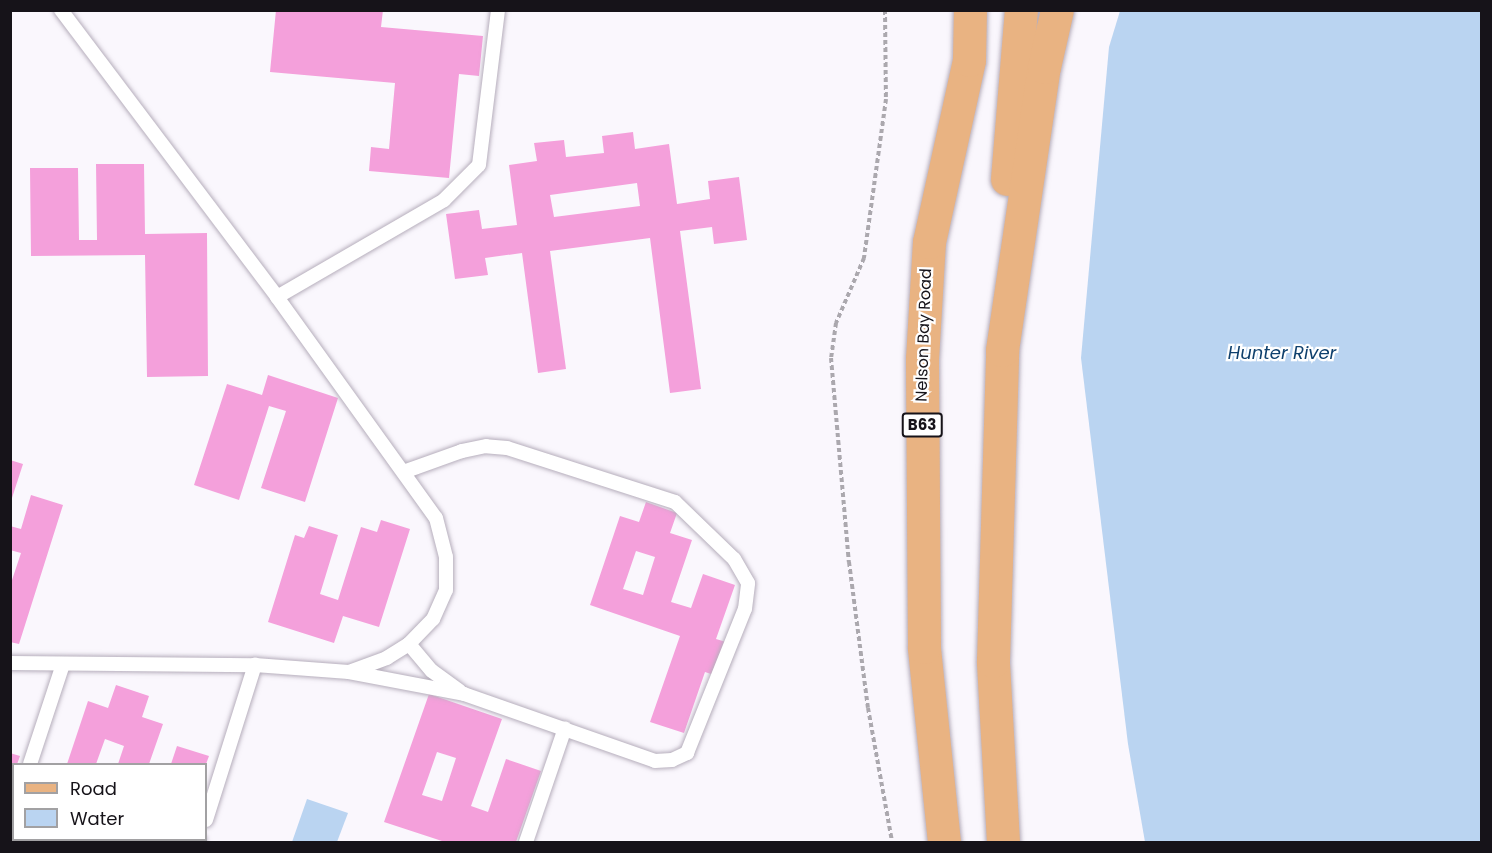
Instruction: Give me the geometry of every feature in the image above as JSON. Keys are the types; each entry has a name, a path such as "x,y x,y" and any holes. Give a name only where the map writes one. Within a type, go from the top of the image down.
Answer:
{"main road":[{"name":"Nelson Bay Road","path":"944,843 924,647 922,359 929,242 969,60 970,10"},
{"path":"999,841 993,661 1002,350 999,295 1021,10"},
{"path":"1002,350 1044,67 1057,10"}],"lane":[{"path":"61,10 406,471 436,518 446,557 446,590 433,619 409,644 387,658 350,672"},
{"path":"277,297 444,200 479,165 498,10"},
{"path":"10,663 255,665 350,672 464,694 655,761 672,760 687,753 745,609 748,583 734,559 675,502 507,448 486,446 462,451 406,471"},
{"path":"409,644 432,671 464,694"},
{"path":"31,763 63,664"},
{"path":"207,817 255,665"},
{"path":"526,843 565,728"}],"path":[{"path":"885,10 886,99 864,258 836,323 831,358 850,573 869,720 892,843"}],"water":[{"name":"Hunter River","path":"1120,11 1481,11 1481,842 1145,842 1128,744 1081,358 1109,47"},
{"path":"307,799 348,813 337,842 292,842"}],"building":[{"path":"276,10 383,10 381,27 483,36 479,76 459,74 449,178 369,171 371,147 389,149 395,83 270,72"},
{"path":"633,132 635,149 669,144 677,204 710,199 708,181 739,177 747,240 714,244 712,227 680,231 701,389 670,393 650,238 550,251 566,369 538,373 522,253 485,258 488,275 455,279 446,214 479,210 482,229 517,225 509,165 537,161 534,143 564,140 566,157 604,153 602,136","holes":["637,183 640,206 554,217 550,195"]},
{"path":"96,164 144,164 145,234 207,233 208,376 147,377 145,255 31,256 30,168 78,168 79,240 97,240"},
{"path":"268,375 338,398 305,502 261,488 286,411 269,406 239,500 194,485 227,384 262,395"},
{"path":"10,460 23,464 11,501 10,501"},
{"path":"31,495 63,505 19,644 10,642 10,586 21,553 10,550 10,526 21,529"},
{"path":"646,502 677,513 670,533 692,540 671,602 691,608 703,574 735,585 716,639 726,642 714,675 705,672 684,733 650,722 680,636 590,605 620,516 639,522","holes":["636,551 655,557 643,595 623,589"]},
{"path":"381,520 410,529 379,627 343,616 334,643 268,622 295,535 304,538 309,526 338,535 320,594 338,600 361,527 377,532"},
{"path":"116,685 149,696 142,717 163,724 149,763 118,763 124,746 105,739 96,763 67,763 88,701 108,708"},
{"path":"429,694 502,719 471,806 488,812 506,759 541,771 516,842 445,842 384,822","holes":["437,752 456,758 442,801 422,795"]},
{"path":"177,746 209,756 206,763 171,763"},
{"path":"10,753 20,756 17,763 12,763 10,781"}]}
